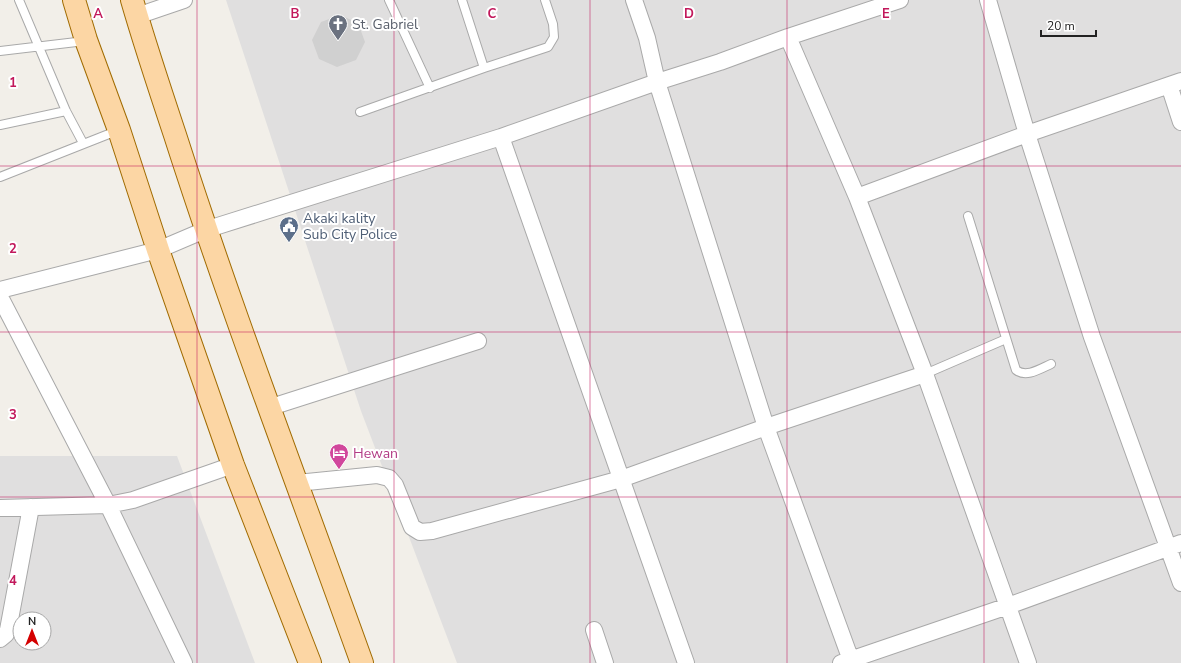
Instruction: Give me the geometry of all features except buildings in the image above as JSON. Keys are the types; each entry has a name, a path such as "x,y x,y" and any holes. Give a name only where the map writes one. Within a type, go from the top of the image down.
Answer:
{"main road":[{"path":"74,0 86,40 119,130 158,250 233,465 310,663"},
{"path":"134,8 205,230 268,408 297,483 362,663"}],"street":[{"path":"134,8 184,0"},
{"path":"634,0 647,38 657,82 766,427 848,662 1008,606 1174,545"},
{"path":"0,290 158,250 205,230 501,137 657,82 720,62 788,37 900,0"},
{"path":"988,0 1027,134 1092,337 1174,545 1181,582"},
{"path":"788,37 857,197 925,374 1028,663"},
{"path":"857,197 1027,134 1175,83 1181,122"},
{"path":"501,137 686,663"},
{"path":"0,297 108,505 184,663"},
{"path":"268,408 478,341"},
{"path":"297,483 377,475 389,478 395,485 412,527 420,532 432,532 621,479 766,427 925,374"},
{"path":"0,508 108,505 133,500 233,465"},
{"path":"0,639 8,630 31,507"},
{"path":"594,630 605,663"}],"lane":[{"path":"19,0 66,111 83,143"},
{"path":"389,0 430,88"},
{"path":"462,0 484,68"},
{"path":"360,112 548,47 554,37 553,24 545,0"},
{"path":"0,52 86,40"},
{"path":"0,125 66,111"},
{"path":"0,177 119,130"},
{"path":"968,216 1016,370 1020,373 1026,374 1051,364"},
{"path":"925,374 1006,339"}],"shaded area":[{"path":"226,0 1181,0 1181,663 457,663 361,411"},
{"name":"St. Gabriel","path":"340,15 358,23 365,42 356,60 337,67 319,59 312,40 321,22"},
{"path":"0,456 177,456 255,663 0,663"}],"place":[{"name":"St. Gabriel","path":"338,41"},
{"name":"Akaki kality Sub City Police","path":"289,243"},
{"name":"Hewan","path":"339,470"}]}
